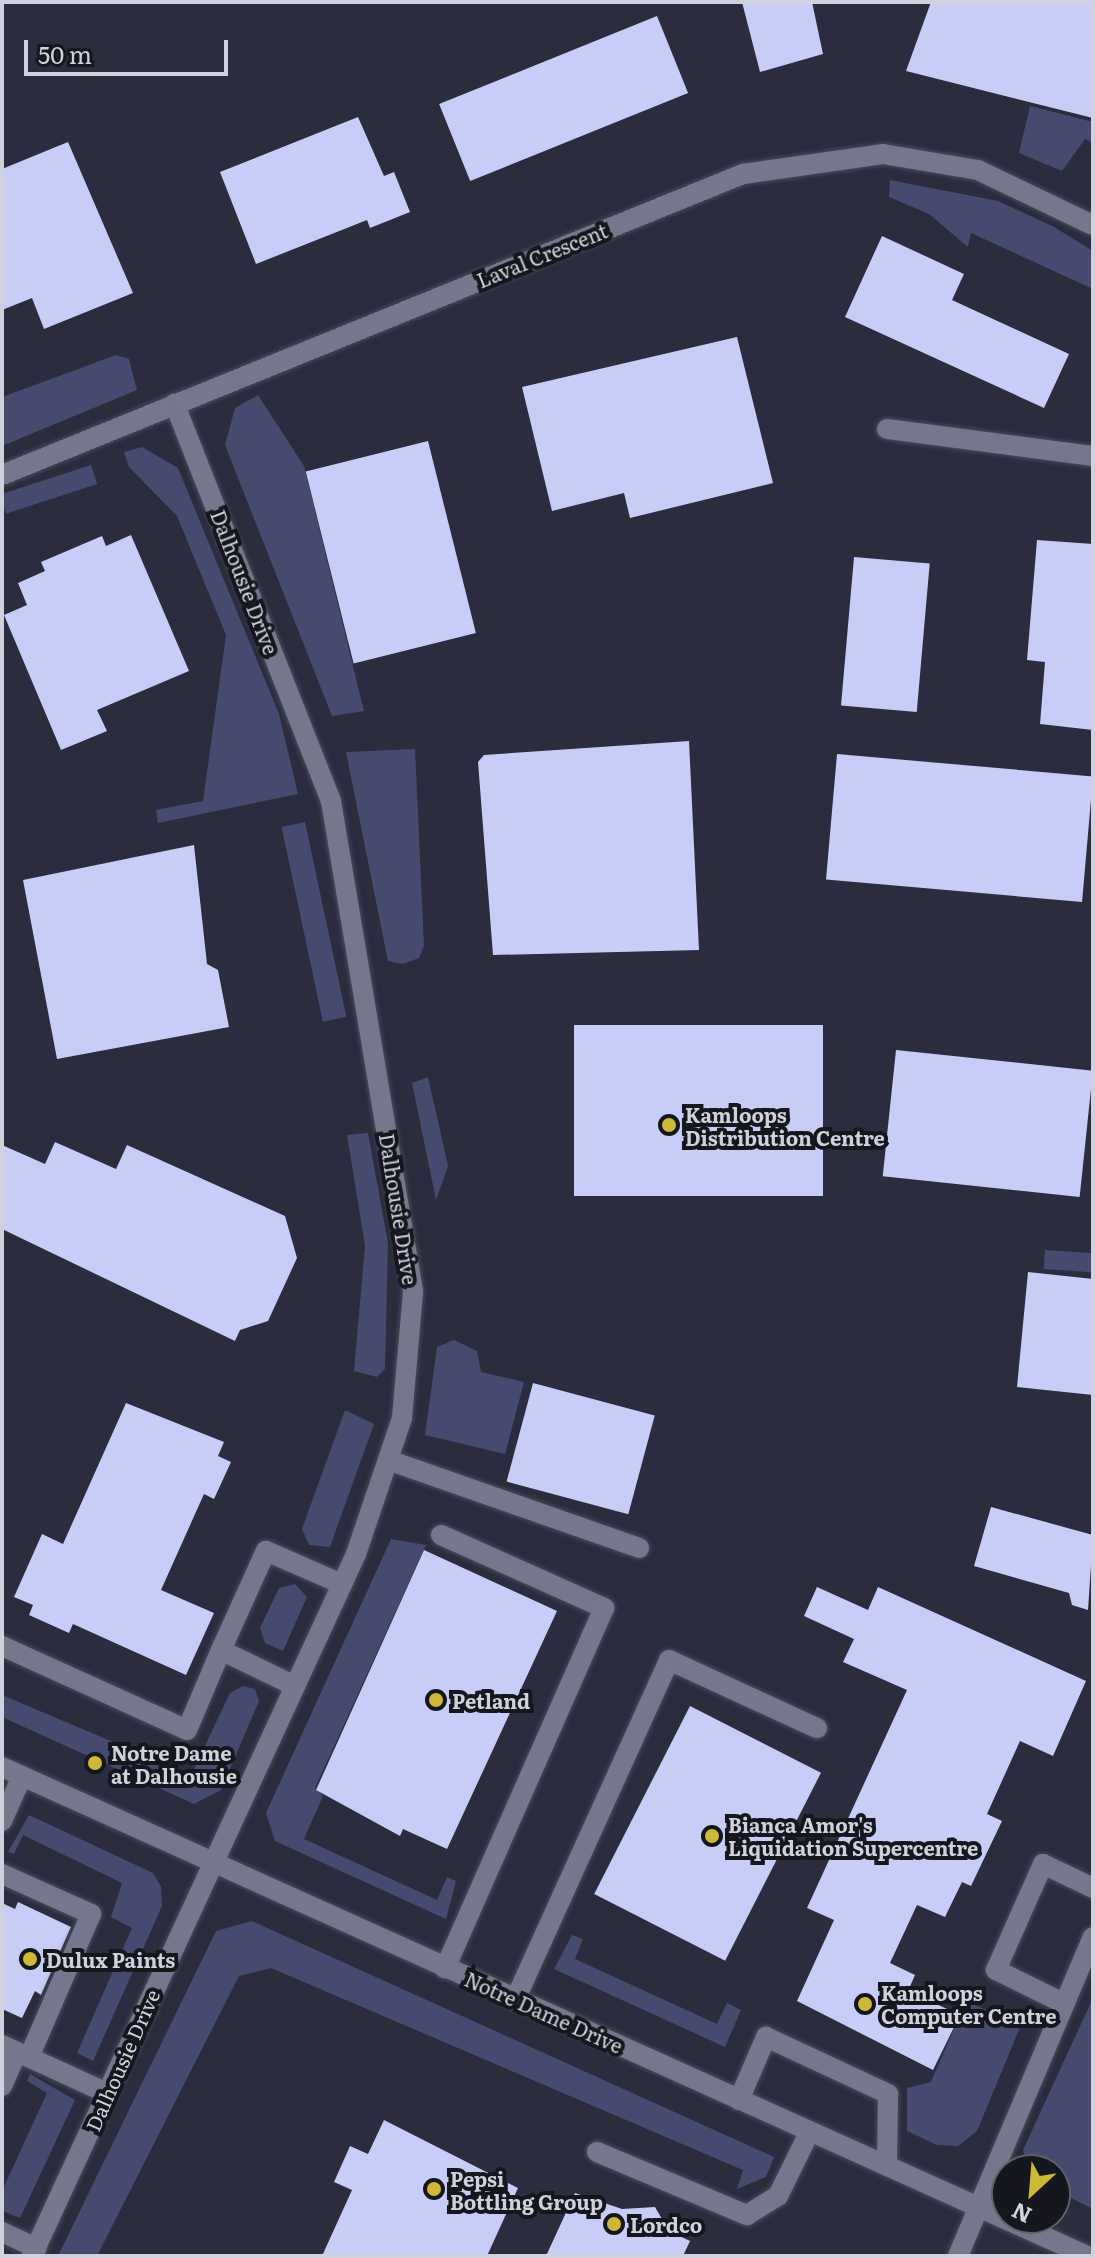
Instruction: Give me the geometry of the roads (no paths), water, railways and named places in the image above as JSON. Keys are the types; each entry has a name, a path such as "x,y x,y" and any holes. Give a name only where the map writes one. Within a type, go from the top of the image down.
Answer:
{"street":[{"name":"Laval Crescent","path":"2,475 743,174 824,157 883,154 978,170 1093,225"},
{"name":"Dalhousie Drive","path":"34,2252 342,1584 402,1418 413,1291 331,801 175,404"},
{"path":"887,429 1093,456"},
{"path":"388,1460 639,1548"},
{"path":"441,1535 604,1608 445,1968"},
{"path":"2,1646 187,1730 266,1551 342,1584"},
{"path":"221,1650 295,1686"},
{"path":"515,2000 669,1660 817,1728"},
{"name":"Notre Dame Drive","path":"2,1767 211,1864 1087,2256"},
{"path":"2,1821 22,1776"},
{"path":"1063,2003 996,1970 1043,1864 1093,1888"},
{"path":"2,1874 91,1914 16,2052 2,2086"},
{"path":"958,2256 975,2205 1093,1937"},
{"path":"739,2100 766,2037 888,2094 887,2166"},
{"path":"16,2052 107,2093"},
{"path":"597,2152 747,2215 778,2196 810,2131"},
{"path":"2,2232 34,2252"}],"place":[{"name":"Kamloops Distribution Centre","path":"669,1125"},
{"name":"Petland","path":"436,1700"},
{"name":"Notre Dame at Dalhousie","path":"95,1763"},
{"name":"Bianca Amor's Liquidation Supercentre","path":"712,1836"},
{"name":"Dulux Paints","path":"30,1959"},
{"name":"Kamloops Computer Centre","path":"865,2004"},
{"name":"Pepsi Bottling Group","path":"434,2189"},
{"name":"Lordco","path":"614,2224"}]}
